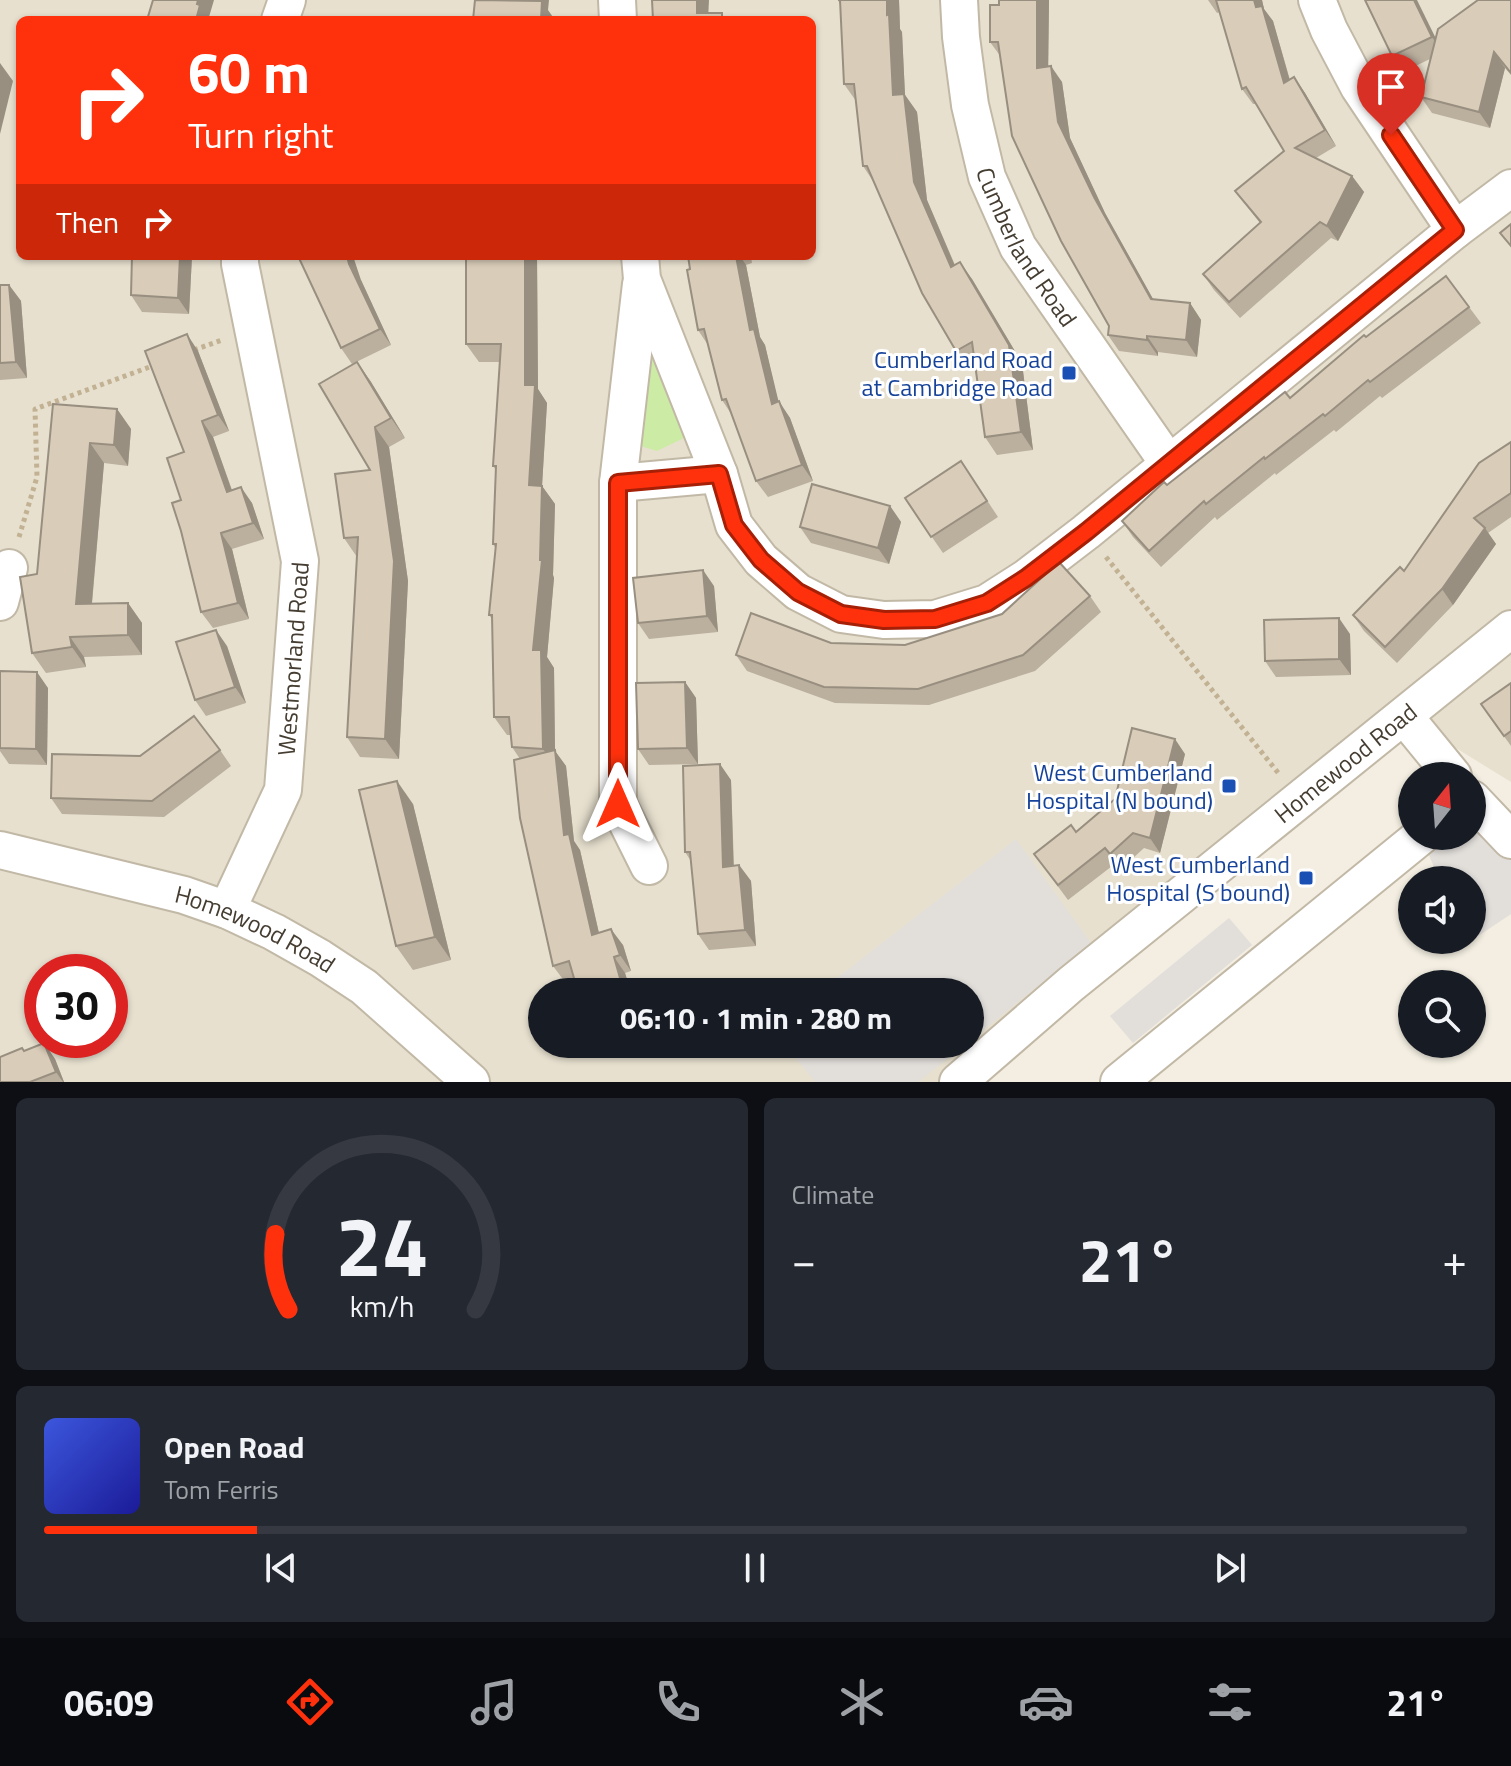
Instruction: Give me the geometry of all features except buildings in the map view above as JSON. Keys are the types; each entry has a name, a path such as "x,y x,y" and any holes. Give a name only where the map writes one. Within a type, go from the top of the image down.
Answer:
{"street":[{"name":"Cumberland Road","path":"959,0 970,105 980,148 987,177 1018,247 1169,464"},
{"path":"1317,0 1359,87 1455,230"},
{"path":"641,268 719,474 734,525 761,560 798,592 841,614 884,620 935,619 987,603 1026,578 1511,188"},
{"name":"Westmorland Road","path":"227,910 283,790 300,561 240,260"},
{"path":"641,268 618,483 618,804 649,866"},
{"path":"618,483 719,474"},
{"name":"Homewood Road","path":"958,1082 1071,984 1511,629"},
{"path":"1404,716 1442,762"},
{"path":"1486,814 1511,840"},
{"name":"Homewood Road","path":"0,850 184,895 227,910 274,932 364,987 471,1082"},
{"path":"1119,1082 1404,850"}],"path":[{"path":"180,355 253,329"},
{"path":"4,585 37,477 35,409 166,361"},
{"path":"1086,532 1300,800"}],"shaded area":[{"path":"0,0 1511,0 1511,782 1486,767 1486,762 1479,762 1404,716 969,1082 0,1082"},
{"path":"1486,830 1511,856 1511,914 1486,931 1486,866 1434,866 1427,851 1486,850"},
{"path":"1016,839 1091,943 984,1030 984,978 837,978"},
{"path":"1229,918 1252,945 1133,1043 1110,1016"},
{"path":"796,1058 948,1058 918,1082 815,1082"}],"green space":[{"path":"649,336 684,438 657,451 637,445"}],"place":[{"name":"Cumberland Road at Cambridge Road","path":"1069,373"},
{"name":"West Cumberland Hospital (N bound)","path":"1229,786"},
{"name":"West Cumberland Hospital (S bound)","path":"1306,878"}],"route":[{"path":"618,804 618,483 719,474 734,525 761,560 798,592 841,614 884,620 935,619 987,603 1026,578 1086,532 1455,230 1391,135"}]}
